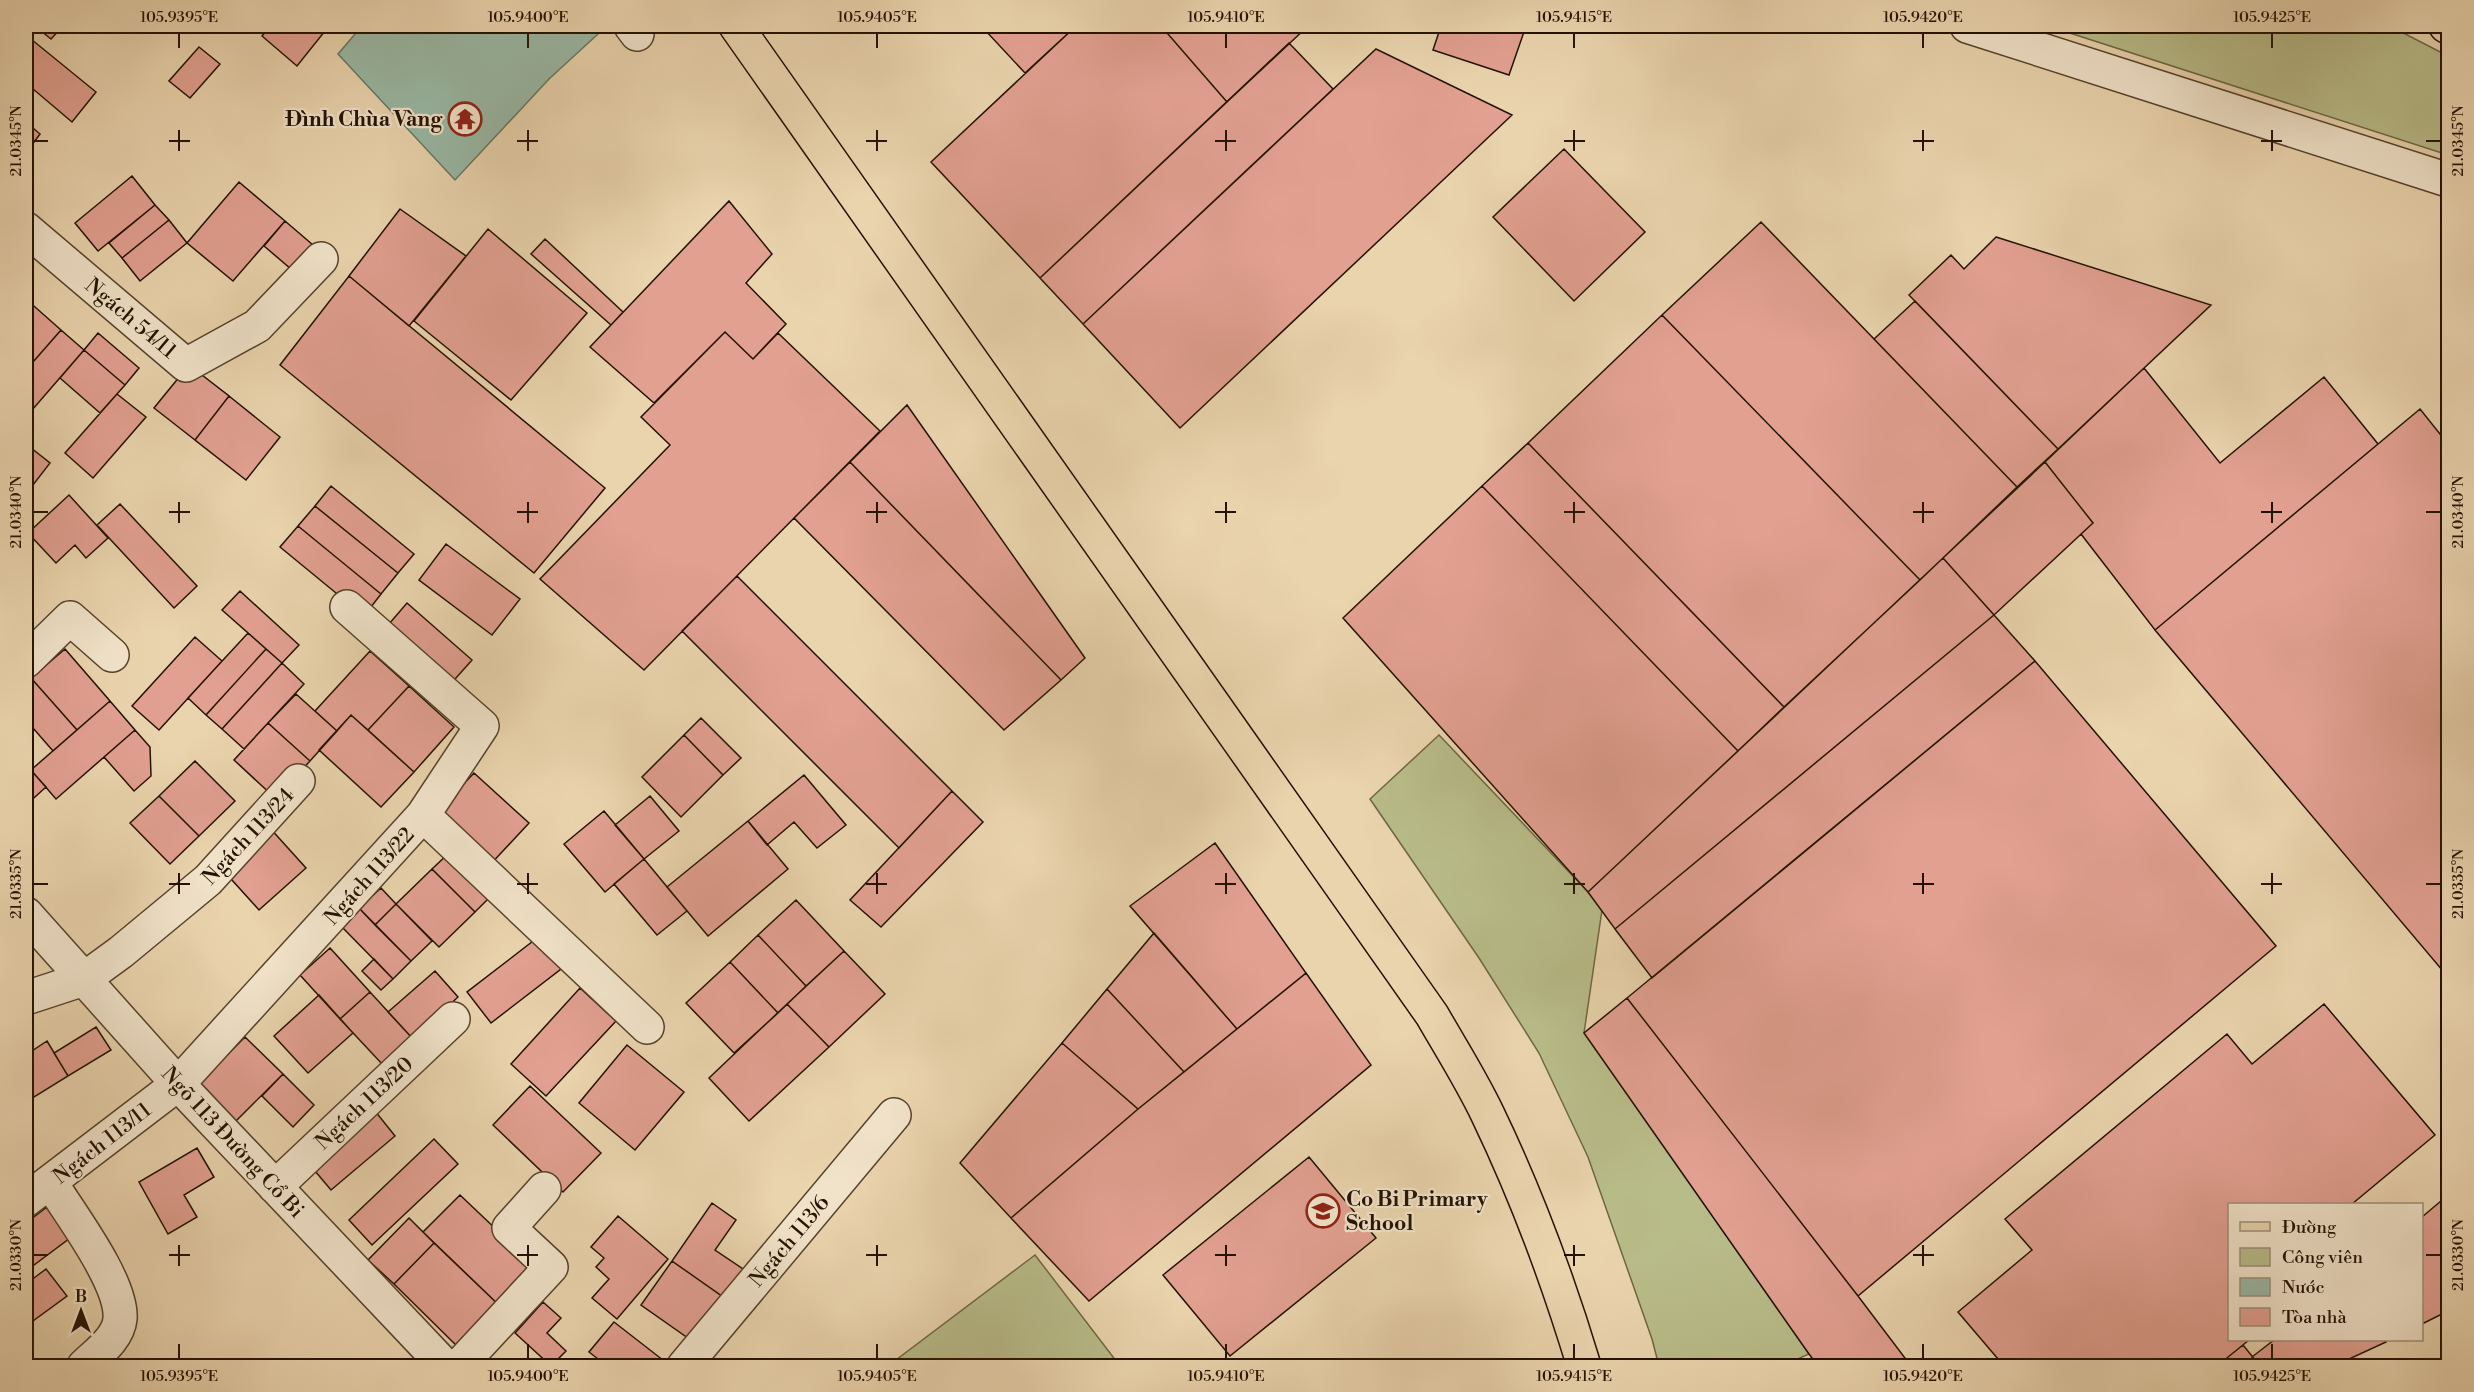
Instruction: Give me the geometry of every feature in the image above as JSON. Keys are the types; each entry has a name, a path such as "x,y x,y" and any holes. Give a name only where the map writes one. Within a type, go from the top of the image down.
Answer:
{"main road":[{"path":"736,26 1432,1016 1487,1113 1526,1200 1562,1294 1584,1366"}],"street":[{"path":"1967,26 2448,180"},
{"name":"Ngách 54/11","path":"26,229 186,365 257,326 321,259"},
{"path":"347,607 482,726 423,815"},
{"path":"26,661 70,618 111,655"},
{"name":"Ngách 113/24","path":"26,998 84,979 121,952 208,880 298,782"},
{"name":"Ngách 113/22","path":"178,1084 423,815 646,1027"},
{"name":"Ngõ 113 Đường Cổ Bi","path":"26,914 178,1084 445,1366"},
{"name":"Ngách 113/20","path":"275,1187 453,1019"},
{"name":"Ngách 113/11","path":"38,1191 178,1084"},
{"name":"Ngách 113/6","path":"684,1366 894,1115"},
{"path":"459,1366 551,1267 509,1228 544,1189"},
{"path":"38,1191 110,1278 117,1299 120,1319 111,1340 84,1366"}],"green space":[{"path":"2048,26 2390,26 2448,56 2448,155"},
{"path":"1439,735 1588,892 1602,910 1584,1033 1809,1354 1782,1366 1659,1366 1652,1339 1588,1157 1539,1053 1479,958 1370,799"},
{"path":"1035,1255 1120,1366 888,1366"}],"water":[{"path":"362,26 591,26 598,34 549,79 455,180 338,54"}],"building":[{"path":"35,26 63,26 51,39"},
{"path":"270,26 329,26 297,66 262,36"},
{"path":"989,26 1076,26 1025,73 984,29"},
{"path":"1076,26 1161,26 1227,102 1040,278 931,162"},
{"path":"1161,26 1308,26 1227,102"},
{"path":"1441,26 1526,26 1509,75 1433,50"},
{"path":"26,35 96,92 72,122 26,83"},
{"path":"1289,43 1333,89 1083,324 1040,278"},
{"path":"199,47 220,64 190,98 169,81"},
{"path":"1376,49 1512,115 1180,428 1083,324"},
{"path":"26,122 40,134 26,153"},
{"path":"1564,149 1645,232 1574,301 1493,217"},
{"path":"132,176 155,205 98,251 75,223"},
{"path":"239,182 285,221 233,281 187,243"},
{"path":"729,201 772,254 746,283 786,324 753,359 725,332 654,403 590,347"},
{"path":"155,205 169,220 122,258 109,243"},
{"path":"400,209 466,256 409,326 349,276"},
{"path":"169,220 187,243 140,281 122,258"},
{"path":"285,221 320,251 298,275 264,246"},
{"path":"1761,222 2017,487 1920,580 1662,315"},
{"path":"488,229 587,313 511,400 414,321"},
{"path":"1996,237 2211,305 2058,449 1909,295 1951,255 1964,269"},
{"path":"545,239 623,312 611,325 531,254"},
{"path":"349,276 605,488 534,573 280,365"},
{"path":"26,299 61,330 26,370"},
{"path":"1915,301 2058,449 2017,487 1874,339"},
{"path":"1662,315 1920,580 1784,707 1528,443"},
{"path":"61,330 84,350 26,417 26,370"},
{"path":"725,332 753,359 778,333 880,431 644,670 540,579 670,445 641,417"},
{"path":"98,333 139,368 125,385 84,350"},
{"path":"84,350 125,385 100,413 60,378"},
{"path":"189,365 229,396 195,440 154,408"},
{"path":"2144,368 2220,463 2324,377 2378,444 2155,630 2081,534 2093,523 2045,462"},
{"path":"117,394 146,417 93,478 65,453"},
{"path":"229,396 280,437 246,480 195,440"},
{"path":"907,405 1085,658 1061,680 850,462"},
{"path":"2420,409 2448,444 2448,977 2155,630"},
{"path":"1528,443 1784,707 1738,751 1482,486"},
{"path":"26,444 50,463 26,494"},
{"path":"850,462 1061,680 1004,730 794,518"},
{"path":"2045,462 2093,523 1994,615 1943,558"},
{"path":"331,486 414,554 398,573 315,506"},
{"path":"1482,486 1738,751 1588,892 1343,618"},
{"path":"69,495 108,538 86,558 75,545 56,563 28,533"},
{"path":"120,504 197,586 174,608 97,525"},
{"path":"315,506 398,573 381,594 298,526"},
{"path":"298,526 381,594 364,616 280,547"},
{"path":"446,544 520,599 492,635 419,580"},
{"path":"1943,558 1994,615 1615,929 1588,892"},
{"path":"737,576 952,791 899,848 682,631"},
{"path":"240,591 299,645 282,663 222,610"},
{"path":"407,603 472,660 448,687 383,631"},
{"path":"1994,615 2035,661 1652,978 1615,929"},
{"path":"248,633 266,649 206,715 188,698"},
{"path":"195,637 222,661 159,730 132,706"},
{"path":"65,649 110,701 77,730 31,678"},
{"path":"266,649 282,663 222,729 206,715"},
{"path":"370,651 409,686 368,730 351,715 337,731 315,711"},
{"path":"2035,661 2276,946 1858,1296 1627,998"},
{"path":"282,663 304,684 244,749 222,729"},
{"path":"31,678 77,730 53,751 26,720 26,683"},
{"path":"409,686 454,727 414,772 368,730"},
{"path":"296,694 337,731 310,761 268,723"},
{"path":"110,701 135,730 56,799 31,770"},
{"path":"351,715 414,772 381,807 319,750"},
{"path":"701,718 741,758 723,775 684,735"},
{"path":"268,723 310,761 275,798 234,760"},
{"path":"135,730 150,747 151,776 134,791 104,757"},
{"path":"684,735 723,775 681,817 642,777"},
{"path":"195,761 235,801 199,836 159,796"},
{"path":"28,767 46,787 26,805 26,768"},
{"path":"474,773 529,823 488,867 433,816"},
{"path":"804,775 846,825 817,848 794,822 767,845 748,821"},
{"path":"952,791 983,822 881,927 850,900"},
{"path":"159,796 199,836 170,864 130,823"},
{"path":"650,796 679,831 644,859 615,825"},
{"path":"604,811 644,859 605,892 564,844"},
{"path":"748,821 788,869 708,936 667,887"},
{"path":"269,827 306,868 259,910 222,869"},
{"path":"1215,843 1306,973 1237,1029 1130,906"},
{"path":"449,853 491,896 475,912 432,869"},
{"path":"644,859 687,911 657,935 614,884"},
{"path":"432,869 475,912 439,947 396,904"},
{"path":"381,888 396,904 375,925 359,908"},
{"path":"796,900 844,951 806,986 758,935"},
{"path":"396,904 432,941 411,961 375,925"},
{"path":"359,908 411,961 393,979 341,926"},
{"path":"1154,933 1237,1029 1184,1072 1107,989"},
{"path":"758,935 806,986 778,1013 730,962"},
{"path":"537,938 561,969 491,1023 467,992"},
{"path":"330,948 370,992 340,1019 300,975"},
{"path":"844,951 885,994 829,1047 787,1004"},
{"path":"374,959 393,979 381,990 362,971"},
{"path":"730,962 778,1013 734,1053 686,1003"},
{"path":"435,971 458,997 413,1039 388,1012"},
{"path":"1306,973 1371,1065 1089,1301 1011,1218 1138,1109"},
{"path":"580,988 616,1021 546,1096 511,1064"},
{"path":"1107,989 1184,1072 1138,1109 1062,1043"},
{"path":"370,992 413,1039 383,1065 340,1019"},
{"path":"319,995 353,1033 308,1073 274,1036"},
{"path":"1627,998 1911,1366 1818,1366 1584,1033"},
{"path":"787,1004 829,1047 749,1121 709,1078"},
{"path":"2324,1004 2435,1135 2353,1203 2228,1203 2228,1341 2248,1341 2217,1366 2004,1366 1958,1312 2032,1250 2005,1219 2227,1034 2252,1064"},
{"path":"96,1027 111,1050 68,1076 54,1053"},
{"path":"245,1037 283,1074 232,1125 194,1088"},
{"path":"47,1041 68,1076 26,1102 26,1055"},
{"path":"1062,1043 1138,1109 1011,1218 960,1163"},
{"path":"627,1045 684,1092 635,1150 579,1103"},
{"path":"283,1074 314,1105 293,1127 262,1096"},
{"path":"530,1086 601,1153 563,1192 493,1125"},
{"path":"375,1111 395,1136 331,1190 310,1165"},
{"path":"434,1139 458,1164 372,1245 349,1220"},
{"path":"197,1148 214,1177 184,1195 197,1217 168,1234 139,1182"},
{"path":"1309,1157 1376,1238 1230,1356 1163,1275"},
{"path":"460,1195 540,1271 503,1309 423,1232"},
{"path":"2448,1195 2448,1311 2423,1324 2423,1216"},
{"path":"712,1203 736,1220 715,1250 746,1271 726,1299 672,1261"},
{"path":"47,1207 70,1238 26,1271 26,1223"},
{"path":"618,1216 668,1259 617,1319 592,1298 609,1279 596,1267 604,1258 591,1247"},
{"path":"409,1218 434,1243 394,1284 368,1260"},
{"path":"434,1243 503,1309 462,1351 394,1284"},
{"path":"672,1261 726,1299 695,1343 641,1305"},
{"path":"46,1269 67,1296 26,1326 26,1284"},
{"path":"543,1302 561,1318 547,1333 566,1351 551,1366 515,1333"},
{"path":"614,1322 668,1364 666,1366 607,1366 589,1352"},
{"path":"2273,1341 2386,1342 2334,1366 2260,1366 2252,1357"},
{"path":"2243,1345 2260,1366 2217,1366"}],"place":[{"name":"Đình Chùa Vàng","path":"465,119"},
{"name":"Co Bi Primary School","path":"1323,1211"}]}
